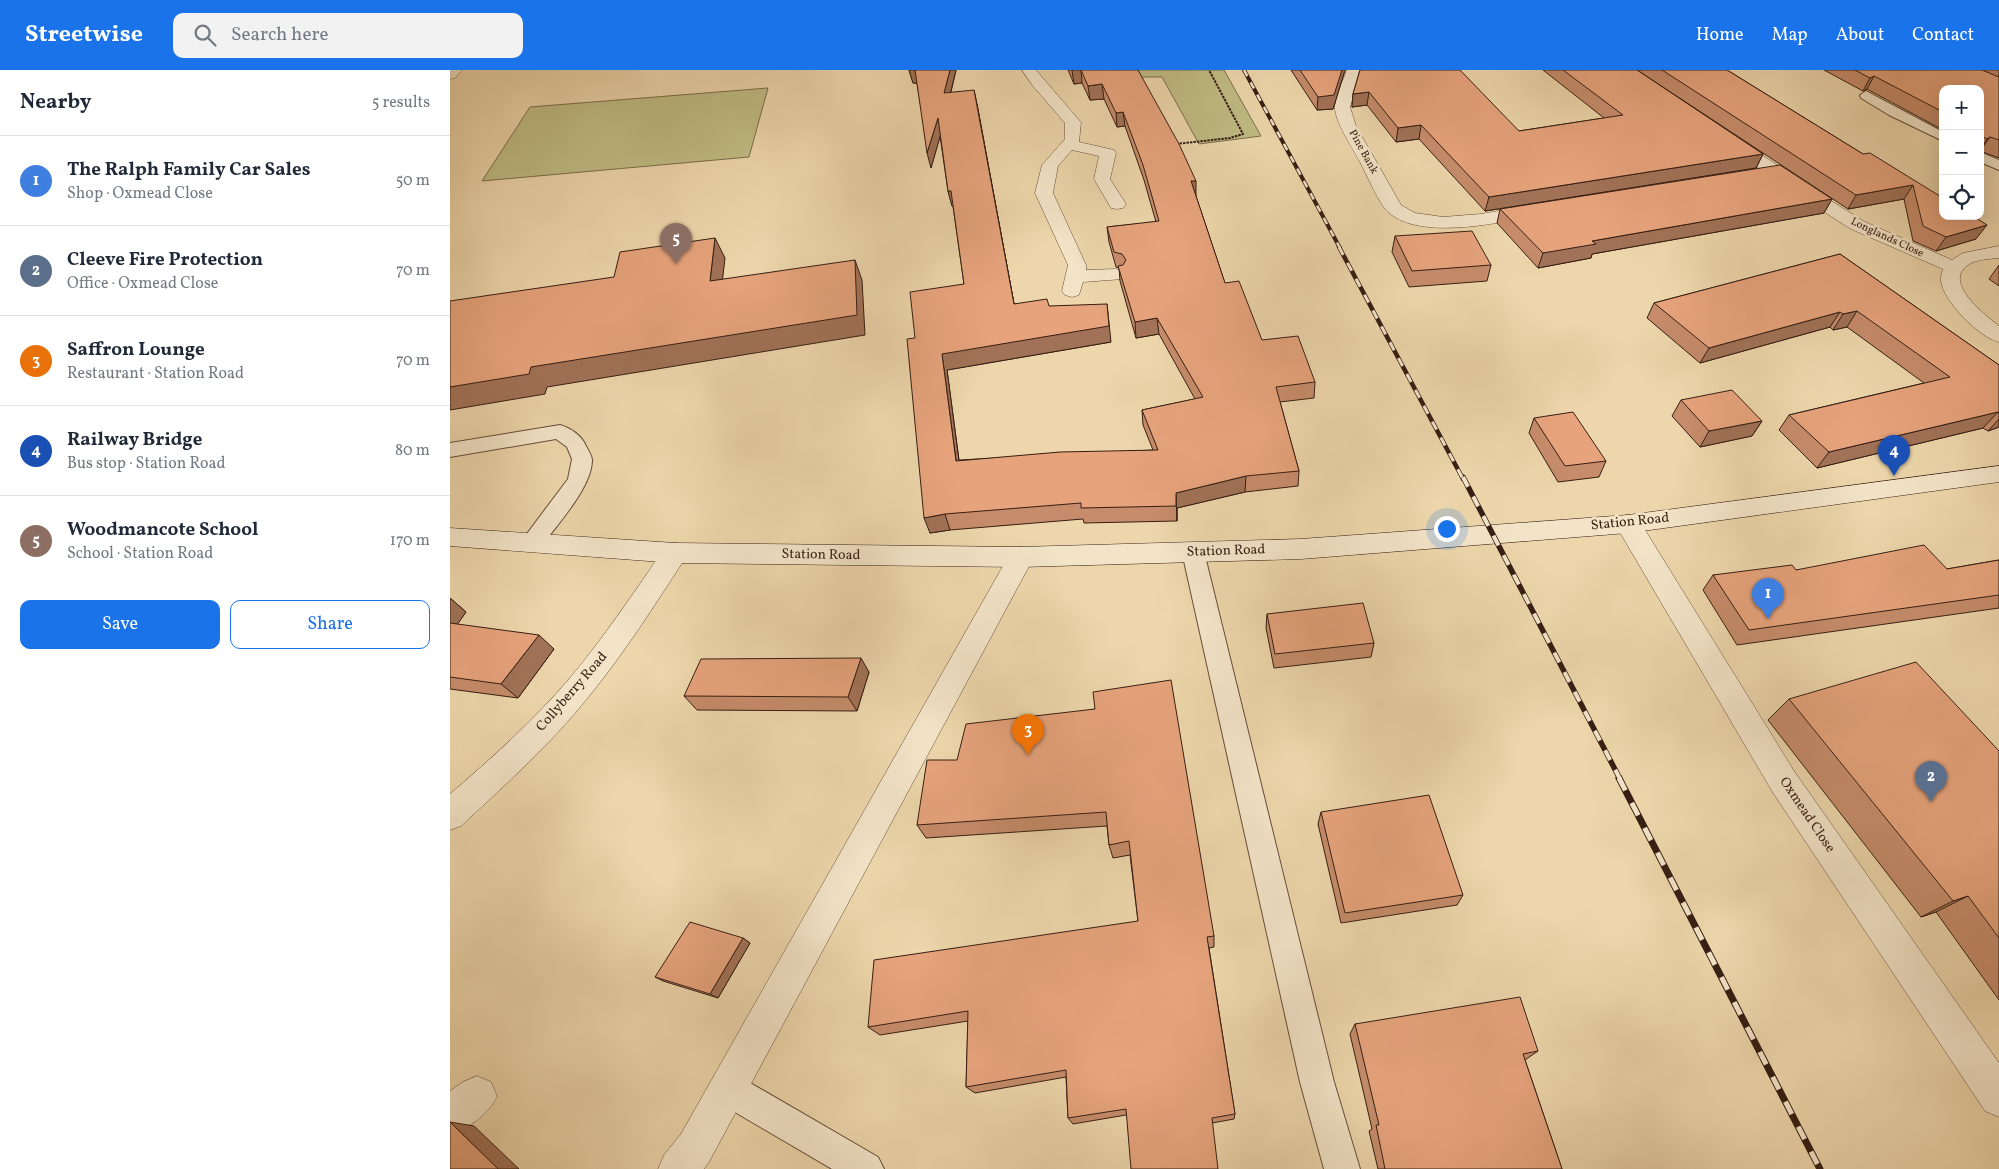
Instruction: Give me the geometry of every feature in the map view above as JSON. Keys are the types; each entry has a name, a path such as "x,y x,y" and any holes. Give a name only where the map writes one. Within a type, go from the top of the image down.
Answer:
{"street":[{"path":"450,75 455,70"},
{"path":"1029,70 1038,83 1073,122 1073,140 1050,165 1044,193 1076,265 1073,284 1116,275"},
{"name":"Pine Bank","path":"1354,70 1342,107 1348,126 1394,208 1402,214 1416,220 1434,223 1459,222 1555,207"},
{"name":"Longlands Close","path":"1718,134 1857,225 1953,267"},
{"path":"1069,145 1108,153 1102,179 1117,204"},
{"path":"1757,176 1776,172"},
{"path":"1999,252 1961,261 1953,267 1950,274 1950,281 1964,306 1999,336"},
{"name":"Station Road","path":"450,537 675,553 1021,557 1301,549 1628,524 1999,474"},
{"name":"Oxmead Close","path":"1628,524 1783,781 1999,1097"},
{"name":"Collyberry Road","path":"450,815 504,767 565,703 609,649 675,553"},
{"path":"678,1169 696,1148 1021,557"}],"lane":[{"path":"1866,95 1939,135"},
{"path":"1984,158 1999,166"},
{"path":"450,450 560,432 575,443 582,459 578,481 531,543"},
{"path":"1193,552 1317,1082 1342,1169"},
{"path":"728,1089 866,1169"}],"path":[{"path":"1174,145 1230,138 1243,134 1209,70"}],"shaded area":[{"path":"1131,70 1224,70 1261,136 1199,144 1162,77 1133,77"},
{"path":"768,88 749,157 482,181 530,107"}],"building":[{"path":"915,70 950,70 944,93 974,90 1014,304 1047,299 1049,306 1107,304 1109,326 942,354 956,461 1060,452 1158,450 1142,410 1203,397 1157,318 1135,322 1118,266 1123,265 1126,260 1122,254 1114,252 1107,227 1159,221 1143,165 1123,112 1116,113 1102,84 1088,86 1081,70 1138,70 1179,144 1196,181 1191,181 1225,283 1239,281 1262,340 1298,336 1315,382 1276,387 1299,471 1246,476 1176,493 1176,506 1081,508 1081,503 945,514 924,518 907,339 915,338 910,292 964,284 951,191 948,191 938,118 927,153"},
{"path":"1300,70 1342,70 1334,95 1318,97"},
{"path":"1360,70 1460,70 1519,131 1623,115 1563,70 1637,70 1763,154 1489,197 1421,125 1398,128 1369,92 1353,94"},
{"path":"1662,70 1727,70 1863,154 1870,153 1939,196 1939,220 1979,220 1987,225 1946,237 1923,226 1913,185 1856,195"},
{"path":"1855,70 1982,70 1999,77 1999,140 1984,137 1984,85 1939,85 1939,110 1874,76 1870,78"},
{"path":"1780,165 1832,199 1592,241 1596,244 1543,253 1500,209"},
{"path":"1472,231 1491,265 1412,271 1395,236"},
{"path":"715,238 710,281 855,260 857,315 531,367 529,374 450,387 450,301 614,277 620,252"},
{"path":"1840,254 1999,365 1999,413 1829,452 1789,415 1950,377 1857,311 1843,314 1840,312 1709,348 1654,303"},
{"path":"1732,390 1762,421 1709,431 1681,400"},
{"path":"1573,412 1606,461 1565,466 1534,418"},
{"path":"1924,545 1947,569 1999,560 1999,595 1749,630 1713,575 1792,565 1796,570"},
{"path":"1363,603 1374,643 1275,654 1267,614"},
{"path":"450,623 539,635 501,684 450,677"},
{"path":"861,658 848,697 684,696 701,659"},
{"path":"1916,662 1999,751 1999,938 1968,896 1953,901 1789,699"},
{"path":"1171,680 1214,936 1207,937 1235,1114 1212,1118 1218,1169 1131,1169 1126,1109 1068,1118 1066,1070 966,1087 968,1011 868,1027 874,960 1138,921 1129,841 1109,845 1106,812 917,825 927,760 957,760 966,724 1095,709 1093,692"},
{"path":"1429,795 1463,895 1345,913 1321,812"},
{"path":"690,922 743,938 710,994 655,977"},
{"path":"1520,997 1538,1051 1523,1054 1562,1169 1385,1169 1376,1125 1379,1125 1355,1024"},
{"path":"450,1122 498,1169 450,1169"}],"railway":[{"path":"1244,70 1340,248"},
{"path":"1339,247 1463,479"},
{"path":"1463,477 1620,779"},
{"path":"1619,778 1820,1169"}],"place":[{"name":"Woodmancote School","path":"676,264"},
{"name":"Railway Bridge","path":"1894,476"},
{"name":"The Ralph Family Car Sales","path":"1768,619"},
{"name":"Saffron Lounge","path":"1028,755"},
{"name":"Cleeve Fire Protection","path":"1931,802"}]}
